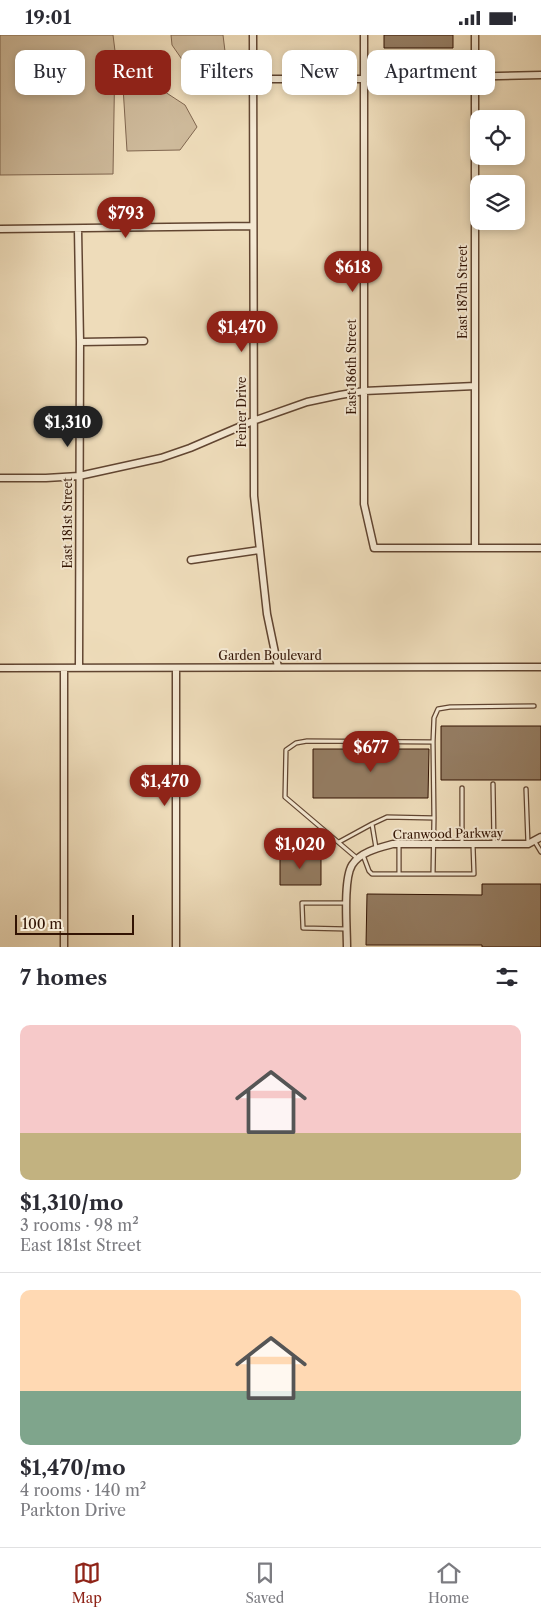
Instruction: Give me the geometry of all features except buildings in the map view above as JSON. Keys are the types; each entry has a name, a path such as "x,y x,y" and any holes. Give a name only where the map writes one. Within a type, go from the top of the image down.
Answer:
{"street":[{"name":"Feiner Drive","path":"253,35 253,50"},
{"name":"East 186th Street","path":"364,35 364,504 374,548 475,548"},
{"name":"East 187th Street","path":"475,35 475,50"},
{"path":"495,76 541,75"},
{"path":"272,79 367,79"},
{"name":"Feiner Drive","path":"253,95 254,496 267,614 278,667"},
{"name":"East 187th Street","path":"475,95 475,548"},
{"path":"0,229 253,227"},
{"name":"East 181st Street","path":"78,229 80,342 79,668"},
{"path":"80,342 144,341"},
{"path":"0,478 46,478 79,475 161,458 190,448 253,421 307,402 364,391 475,386"},
{"path":"475,548 541,548"},
{"path":"191,560 259,550"},
{"name":"Garden Boulevard","path":"0,667 541,667"},
{"path":"64,668 64,947"},
{"path":"176,668 176,947"},
{"name":"Cranwood Parkway","path":"361,857 376,848 398,844 531,843 541,837"},
{"path":"347,947 347,882 352,866 361,857"}],"lane":[{"path":"433,874 433,742 434,718 438,709 450,707 534,706"},
{"path":"433,742 307,741 296,743 286,750 285,797 339,843 361,857 372,874 474,874 473,844"},
{"path":"492,784 494,844"},
{"path":"462,788 462,844"},
{"path":"526,789 531,843 541,852"},
{"path":"339,843 387,817 434,818"},
{"path":"372,824 376,848"},
{"path":"398,844 399,874"},
{"path":"347,903 302,903 302,928 347,929"}],"shaded area":[{"path":"0,35 113,35 115,50 95,50 95,95 114,95 113,174 0,175"},
{"path":"171,35 223,35 225,50 181,50 181,58 172,45"},
{"path":"124,95 170,95 185,105 197,127 180,150 127,151"}]}
